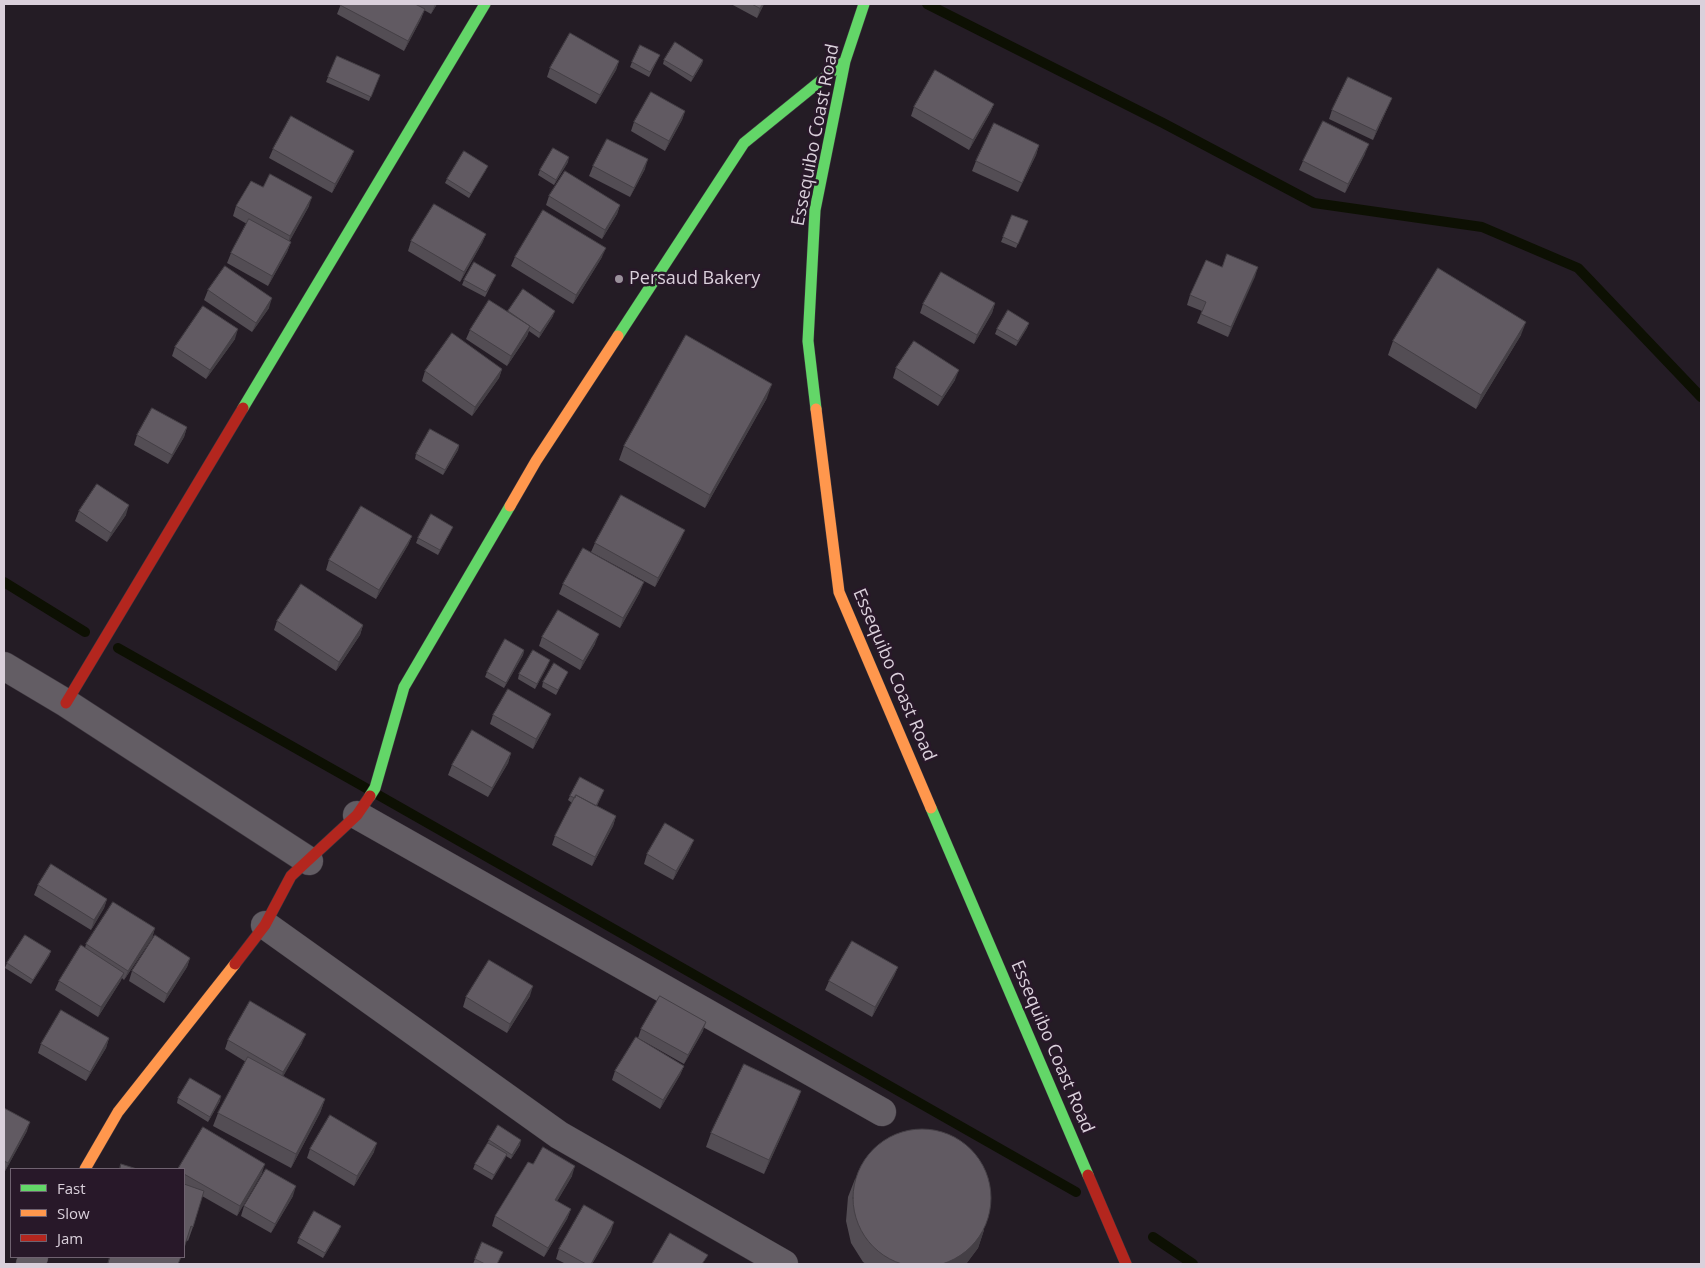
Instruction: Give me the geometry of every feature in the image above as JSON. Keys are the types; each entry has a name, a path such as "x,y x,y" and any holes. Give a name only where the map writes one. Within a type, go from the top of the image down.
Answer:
{"street":[{"path":"66,703 485,4"},
{"name":"Essequibo Coast Road","path":"864,4 845,61 815,210 808,341 839,592 1126,1264"},
{"path":"86,1168 118,1112 265,925 291,876 356,815 376,788 404,687 536,461 744,143 845,61"},
{"path":"4,666 66,703 309,861"},
{"path":"356,815 882,1112"},
{"path":"265,925 559,1135 784,1264"}],"building":[{"path":"341,4 415,4 425,9 408,41"},
{"path":"752,4 763,4 760,8"},
{"path":"570,33 619,61 600,95 550,68"},
{"path":"675,42 703,60 693,77 664,60"},
{"path":"640,45 660,55 650,72 632,62"},
{"path":"337,56 380,75 371,97 328,77"},
{"path":"935,70 994,104 973,140 914,107"},
{"path":"1348,77 1392,98 1376,131 1332,110"},
{"path":"651,92 685,111 669,141 634,122"},
{"path":"291,116 354,151 335,184 273,149"},
{"path":"1323,121 1369,144 1348,184 1303,161"},
{"path":"994,123 1039,145 1022,183 976,161"},
{"path":"607,139 648,159 634,188 593,166"},
{"path":"553,148 569,157 556,180 540,170"},
{"path":"464,151 488,166 471,194 447,179"},
{"path":"565,171 620,205 605,230 549,196"},
{"path":"270,174 312,197 290,236 236,206 251,181 263,187"},
{"path":"434,204 486,234 464,272 411,241"},
{"path":"543,210 606,248 576,295 515,257"},
{"path":"1012,215 1028,221 1018,244 1003,237"},
{"path":"249,219 291,242 272,276 231,253"},
{"path":"1227,254 1258,267 1231,327 1201,314 1206,302 1190,295 1206,260 1222,267"},
{"path":"474,262 496,275 486,292 464,280"},
{"path":"225,266 272,298 256,323 208,290"},
{"path":"1438,268 1526,322 1481,395 1393,341"},
{"path":"941,272 995,303 977,335 923,304"},
{"path":"523,289 555,311 540,333 508,311"},
{"path":"489,300 530,326 511,356 470,330"},
{"path":"203,306 238,329 210,370 175,347"},
{"path":"1008,310 1029,323 1018,341 997,329"},
{"path":"452,333 502,369 475,407 425,371"},
{"path":"686,335 772,384 710,495 624,446"},
{"path":"914,341 959,370 942,397 896,368"},
{"path":"152,408 187,427 172,455 137,435"},
{"path":"430,429 459,445 445,470 416,454"},
{"path":"97,484 129,505 111,533 79,511"},
{"path":"621,495 685,530 658,578 595,543"},
{"path":"361,506 412,536 379,590 329,560"},
{"path":"431,514 453,527 440,550 418,538"},
{"path":"583,548 644,582 623,618 563,584"},
{"path":"301,584 363,625 339,662 277,621"},
{"path":"558,610 599,634 583,661 542,637"},
{"path":"505,639 524,650 506,683 487,672"},
{"path":"533,650 550,660 537,684 519,674"},
{"path":"554,663 568,672 558,690 543,682"},
{"path":"508,689 551,714 536,739 493,715"},
{"path":"472,730 511,753 492,788 452,765"},
{"path":"580,777 604,790 596,806 576,795 575,798 570,796"},
{"path":"576,795 616,816 595,857 555,836"},
{"path":"665,823 694,840 676,871 647,854"},
{"path":"51,864 107,899 94,920 38,885"},
{"path":"113,902 155,928 128,971 86,944"},
{"path":"25,935 51,951 33,980 7,963"},
{"path":"155,935 190,958 167,994 132,971"},
{"path":"852,941 898,967 875,1007 829,981"},
{"path":"81,945 124,973 101,1007 59,981"},
{"path":"489,960 533,986 510,1024 466,997"},
{"path":"660,996 706,1022 688,1055 641,1029"},
{"path":"250,1001 306,1034 283,1072 228,1040"},
{"path":"61,1010 109,1038 90,1072 41,1044"},
{"path":"636,1037 684,1066 663,1100 615,1071"},
{"path":"248,1057 325,1099 296,1154 218,1113"},
{"path":"744,1064 801,1091 769,1160 711,1133"},
{"path":"190,1078 221,1096 210,1117 178,1098"},
{"path":"4,1108 30,1122 8,1163 4,1161"},
{"path":"330,1115 377,1143 357,1176 310,1149"},
{"path":"498,1125 521,1140 512,1155 489,1140"},
{"path":"203,1127 265,1164 240,1206 185,1175 185,1168 179,1168"},
{"path":"922,1129 948,1134 971,1149 986,1172 991,1198 986,1224 971,1247 948,1262 922,1267 896,1262 873,1247 858,1224 853,1198 858,1172 873,1149 896,1134"},
{"path":"488,1143 507,1154 494,1175 475,1164"},
{"path":"543,1147 575,1166 555,1200 571,1209 548,1248 495,1216 528,1162 533,1164"},
{"path":"121,1164 134,1168 120,1168"},
{"path":"266,1169 296,1186 275,1224 244,1206"},
{"path":"185,1184 204,1191 193,1227 191,1226 185,1245"},
{"path":"584,1205 614,1222 591,1264 586,1264 559,1249"},
{"path":"314,1211 341,1226 325,1253 299,1238"},
{"path":"670,1233 708,1255 702,1264 652,1264"},
{"path":"482,1242 503,1252 497,1264 485,1264 475,1259"},
{"path":"110,1258 181,1258 178,1264 108,1264"}],"waterway":[{"path":"927,4 1163,123 1314,203 1482,227 1578,268 1701,397"},
{"path":"4,582 85,632"},
{"path":"118,648 1076,1192"},
{"path":"1153,1237 1193,1264"}],"traffic: fast":[{"path":"243,408 485,4"},
{"path":"816,409 808,341 815,210 845,61 864,4"},
{"path":"618,336 744,143 845,61"},
{"path":"370,796 375,788 404,687 510,506"},
{"path":"931,808 1088,1175"}],"traffic: slow":[{"path":"510,506 536,461 618,336"},
{"path":"816,409 839,592 931,808"},
{"path":"86,1168 118,1112 235,964"}],"traffic: jam":[{"path":"66,703 243,408"},
{"path":"235,964 265,925 291,876 357,815 370,796"},
{"path":"1088,1175 1126,1264"}],"place":[{"name":"Persaud Bakery","path":"619,279"}]}
